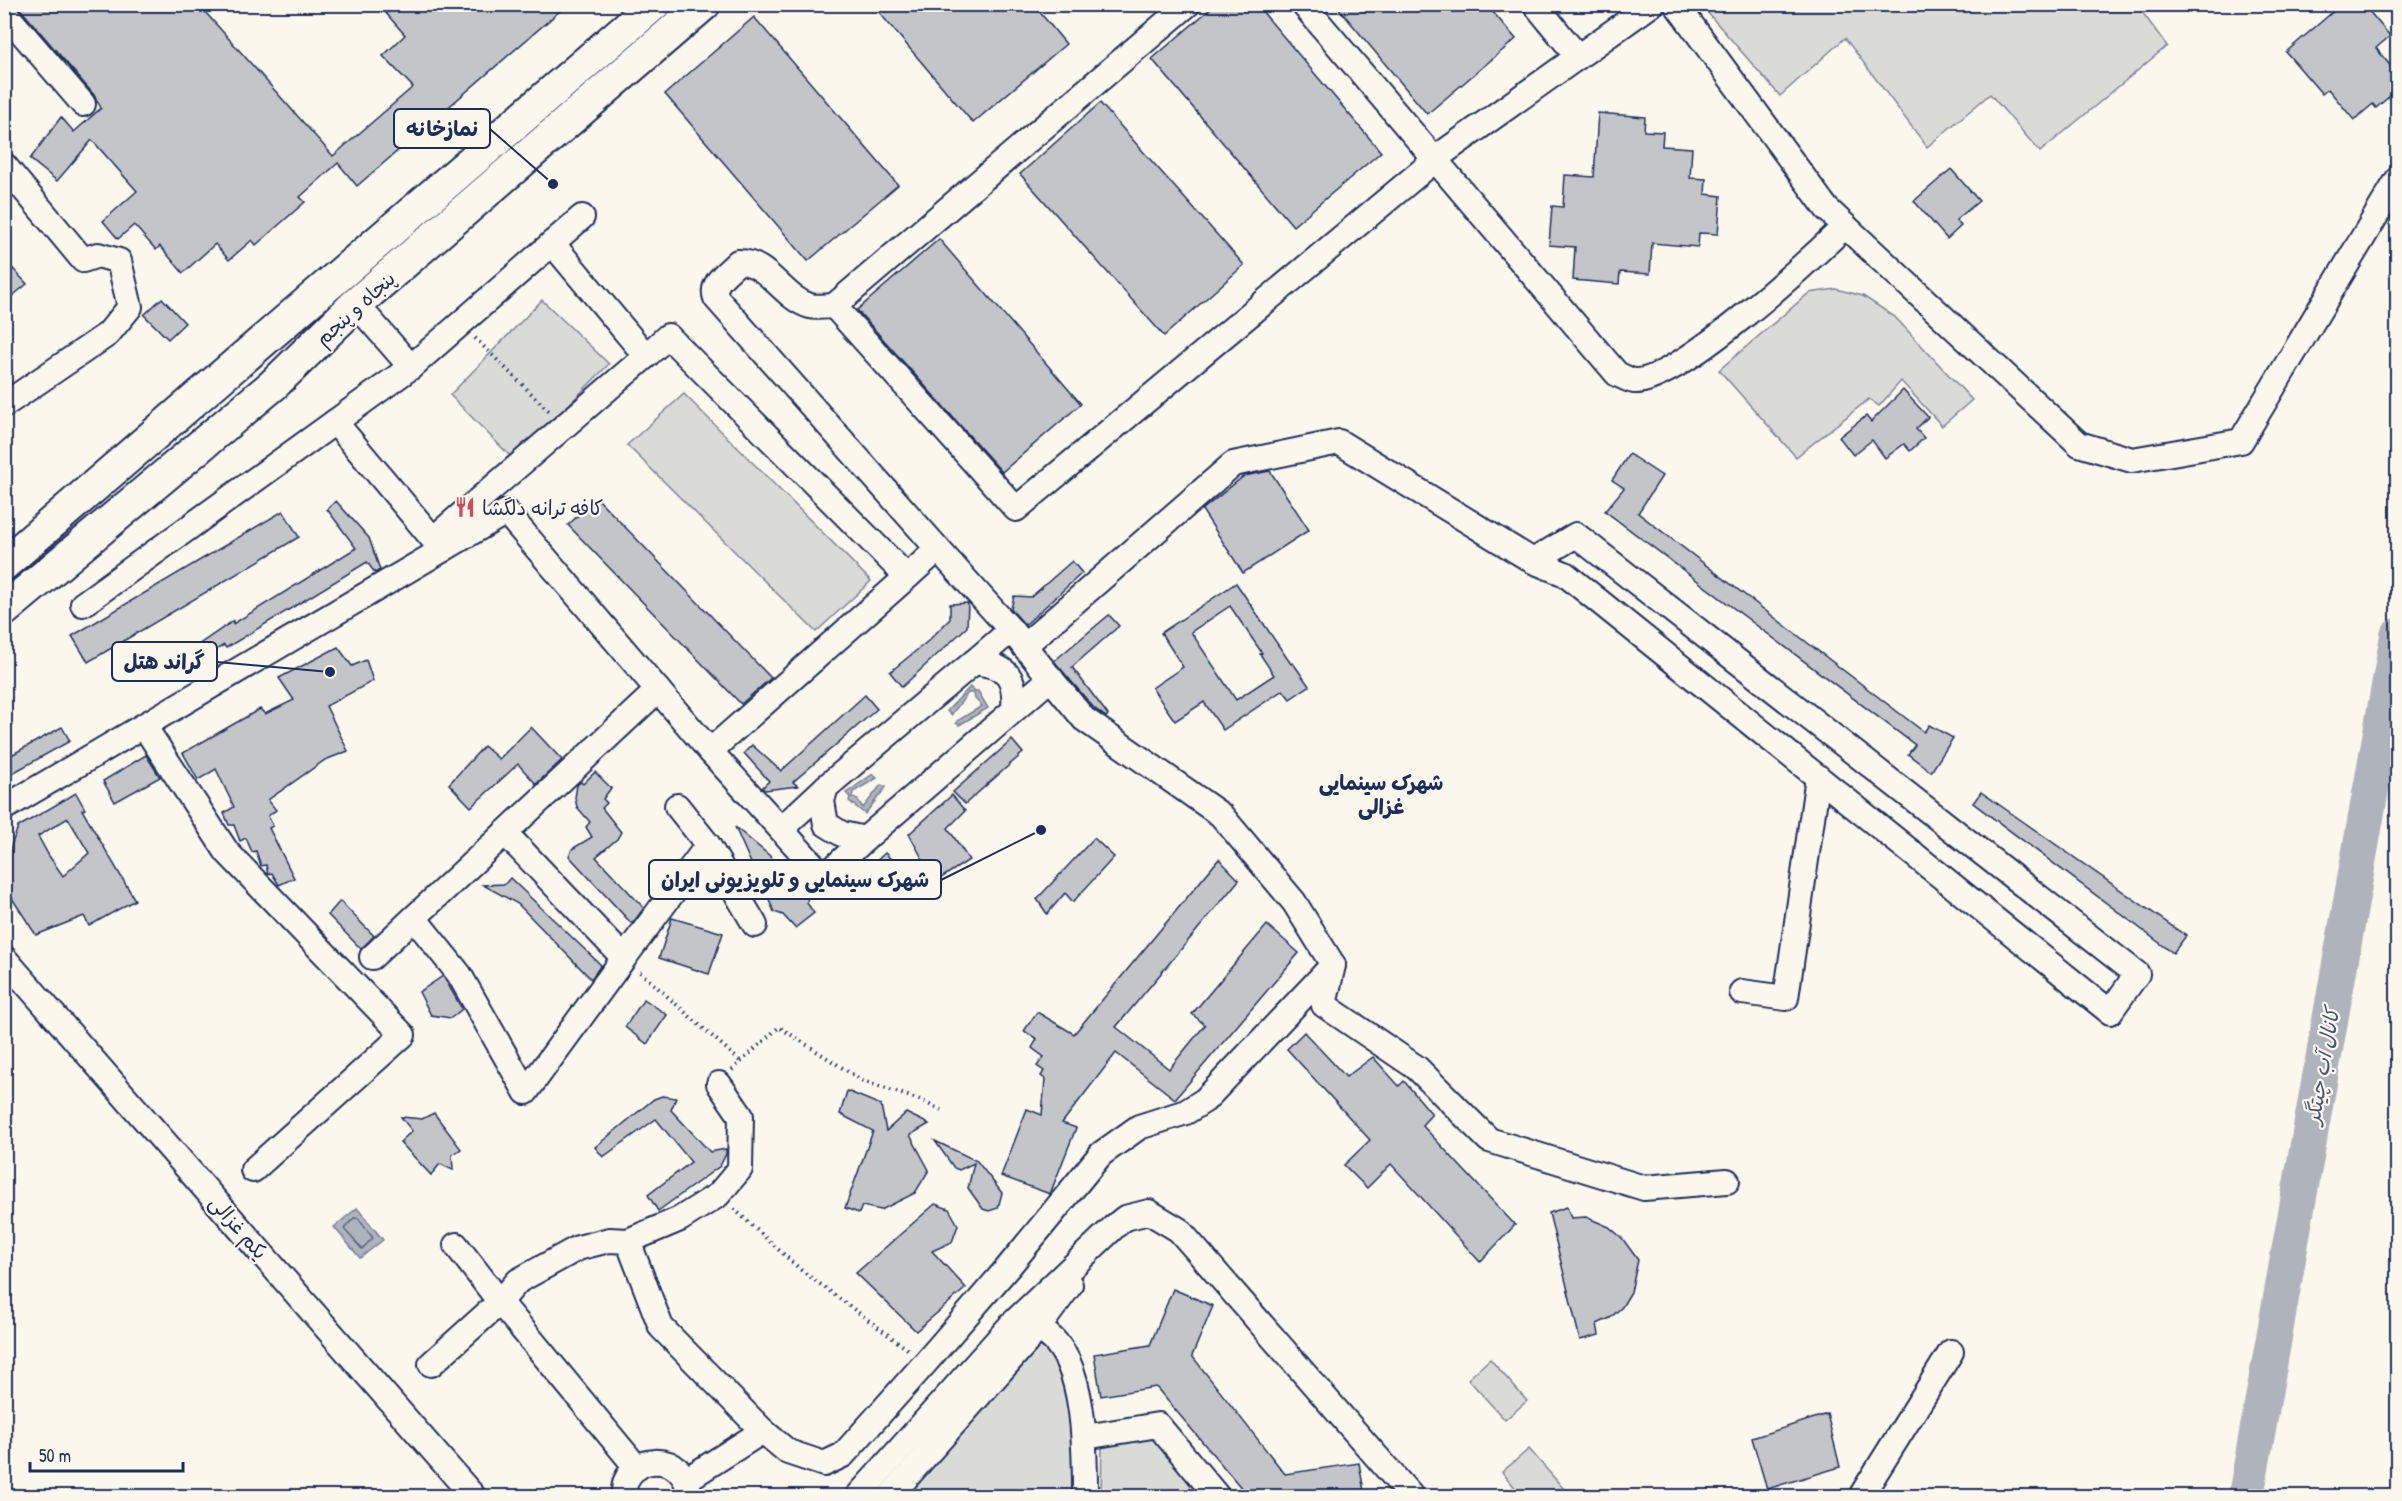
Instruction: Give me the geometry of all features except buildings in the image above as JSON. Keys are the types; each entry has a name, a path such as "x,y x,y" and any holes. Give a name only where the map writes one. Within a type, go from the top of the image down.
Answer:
{"main road":[{"name":"پنجاه و پنجم","path":"4,564 654,4"},
{"name":"پنجاه و پنجم","path":"4,610 273,385 357,304 704,4"},
{"path":"336,280 357,304"}],"street":[{"path":"1188,4 834,306 811,306 802,302 756,265 747,262 738,262 715,285 713,292 1018,638 1084,719 1221,815 1294,902 1333,964 1324,1005 1417,1068 1489,1140 1644,1188 1727,1181"},
{"path":"1303,4 1617,374 1634,381 1656,375 1693,356 1793,275 1845,226"},
{"path":"1535,4 1578,57"},
{"path":"834,306 1016,509 1434,161 1652,4"},
{"path":"1676,4 1827,210 2079,444 2132,460 2241,441 2397,178"},
{"path":"4,12 83,104"},
{"path":"4,165 83,260 98,255 119,261 130,307 108,334 4,405"},
{"path":"83,604 411,367 582,217"},
{"path":"552,243 646,356"},
{"path":"357,304 411,367"},
{"path":"437,545 488,492 668,336 907,577"},
{"path":"335,422 437,545"},
{"path":"781,829 826,787 974,662 1018,638 1233,464 1338,442 1533,561 1565,574 2110,1012 2138,974 1576,535 1533,561"},
{"path":"488,492 710,751 824,877 1050,678"},
{"path":"4,808 144,726 437,545 506,512"},
{"path":"710,751 938,549"},
{"path":"974,662 995,665 1008,673 1015,694 1014,709"},
{"path":"372,957 658,690"},
{"path":"144,726 227,852 403,1035 254,1170"},
{"path":"1742,992 1786,998 1818,777"},
{"path":"826,787 822,801 826,824 842,834 865,839"},
{"path":"677,806 708,845 755,925"},
{"path":"505,833 624,958"},
{"path":"414,918 459,974 526,1092 708,845"},
{"name":"یکم غزالی","path":"4,958 473,1497"},
{"path":"627,1241 661,1328 763,1431 789,1452 824,1464 843,1455 1017,1257 1101,1154 1139,1127 1186,1112 1205,1100 1333,964"},
{"path":"431,1364 500,1302 518,1281 578,1248 609,1240 627,1241 680,1219 718,1195 740,1169 741,1116 719,1084"},
{"path":"858,1497 1011,1325 1115,1226 1125,1218 1149,1212 1179,1230 1411,1497"},
{"path":"890,1497 1036,1331 1115,1226"},
{"path":"456,1245 637,1468"},
{"path":"1011,1325 1045,1333 1057,1342 1064,1352 1073,1373 1085,1437 1085,1497"},
{"path":"1861,1497 1951,1352"},
{"path":"1085,1437 1158,1425 1217,1497"},
{"path":"624,1497 626,1481 637,1468 651,1462 662,1462 673,1466 682,1473 687,1488 763,1431"}],"path":[{"path":"461,323 564,427"},
{"path":"624,958 741,1062 779,1027 863,1081 920,1100 941,1110"},
{"path":"718,1195 801,1270 926,1362"}],"shaded area":[{"path":"1701,5 2137,5 2167,46 2040,152 1990,94 1927,147 1845,38 1780,96"},
{"path":"1836,289 1863,296 1895,317 1972,400 1942,426 1901,381 1879,406 1869,399 1796,457 1719,370 1809,293"},
{"path":"542,300 609,364 514,460 450,395"},
{"path":"684,394 871,581 816,632 627,445"},
{"path":"1033,1347 1044,1347 1054,1353 1073,1410 1076,1496 906,1496"},
{"path":"1490,1359 1527,1401 1505,1420 1468,1379"},
{"path":"1158,1436 1206,1496 1101,1496 1102,1441"},
{"path":"1529,1449 1570,1496 1522,1496 1502,1472"}],"water":[{"path":"970,687 973,691 978,691 988,708 959,725 957,721 982,706 975,699 974,693 968,693 951,715 947,711"},
{"path":"873,774 877,778 853,792 852,797 858,800 863,808 881,785 886,787 865,814 849,801 850,797 846,793"},
{"path":"357,1208 383,1240 360,1258 334,1227"}],"waterway":[{"name":"کانال آب چیتگر","path":"2246,1496 2398,636"}],"place":[{"name":"نمازخانه","path":"553,184"},
{"name":"کافه ترانه دلگشا","path":"465,507"},
{"name":"گراند هتل","path":"330,672"},
{"name":"شهرک سینمایی و تلویزیونی ایران","path":"1041,830"}],"district":[{"name":"شهرک سینمایی غزالی","path":"1381,794"}]}
